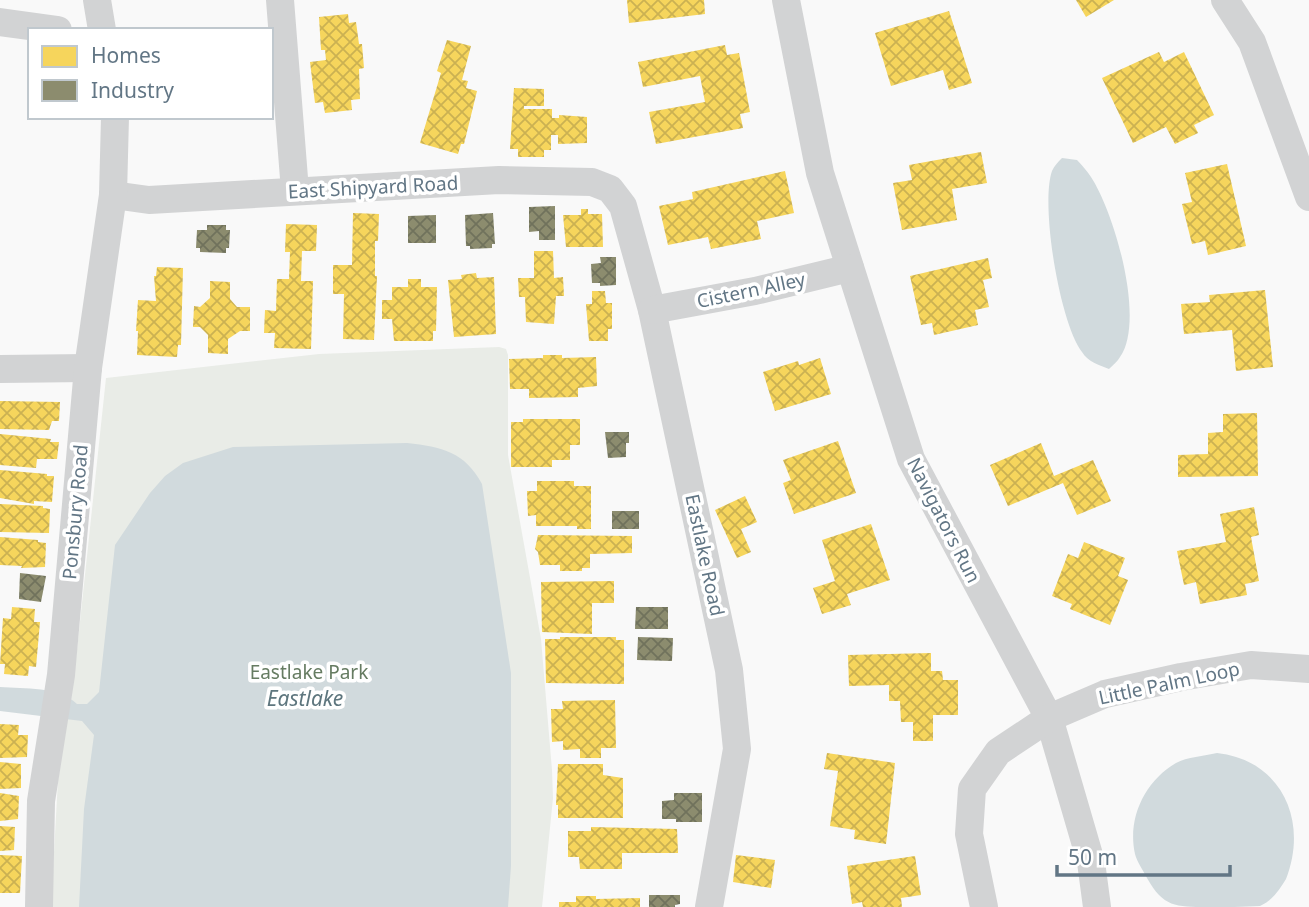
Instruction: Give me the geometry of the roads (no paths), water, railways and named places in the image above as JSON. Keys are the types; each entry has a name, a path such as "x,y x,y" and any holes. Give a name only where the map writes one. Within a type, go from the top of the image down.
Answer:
{"street":[{"path":"97,0 103,28"},
{"path":"280,0 295,191"},
{"name":"Navigators Run","path":"786,0 820,173 911,459 1049,718 1091,862 1097,907"},
{"path":"1225,0 1252,42 1309,197"},
{"path":"0,22 44,28"},
{"name":"Ponsbury Road","path":"39,907 41,801 60,678 88,368 113,195 115,119"},
{"name":"East Shipyard Road","path":"113,195 149,200 499,180 547,180 592,182 610,190 623,206"},
{"name":"Eastlake Road","path":"623,206 652,310 729,670 736,732 736,766 709,907"},
{"name":"Cistern Alley","path":"652,310 755,291 850,268"},
{"path":"0,369 88,368"},
{"name":"Little Palm Loop","path":"984,907 969,834 972,789 998,751 1049,718 1105,694 1251,665 1309,669"}],"water":[{"path":"1062,158 1077,160 1091,177 1109,215 1124,266 1130,318 1127,340 1119,358 1109,369 1091,361 1082,352 1066,317 1060,291 1050,236 1049,187 1052,171"},
{"name":"Eastlake","path":"407,443 451,453 468,465 482,484 511,673 511,866 508,907 79,907 84,809 94,735 82,721 0,711 0,687 51,691 77,704 87,704 99,692 115,545 150,493 165,476 183,463 233,447"},
{"path":"1217,753 1239,758 1258,767 1273,780 1284,796 1291,815 1294,835 1286,879 1272,898 1260,906 1196,907 1171,903 1153,888 1135,854 1133,840 1136,814 1147,790 1155,780 1180,761"}],"park label":[{"name":"Eastlake Park","path":"309,672"}]}
